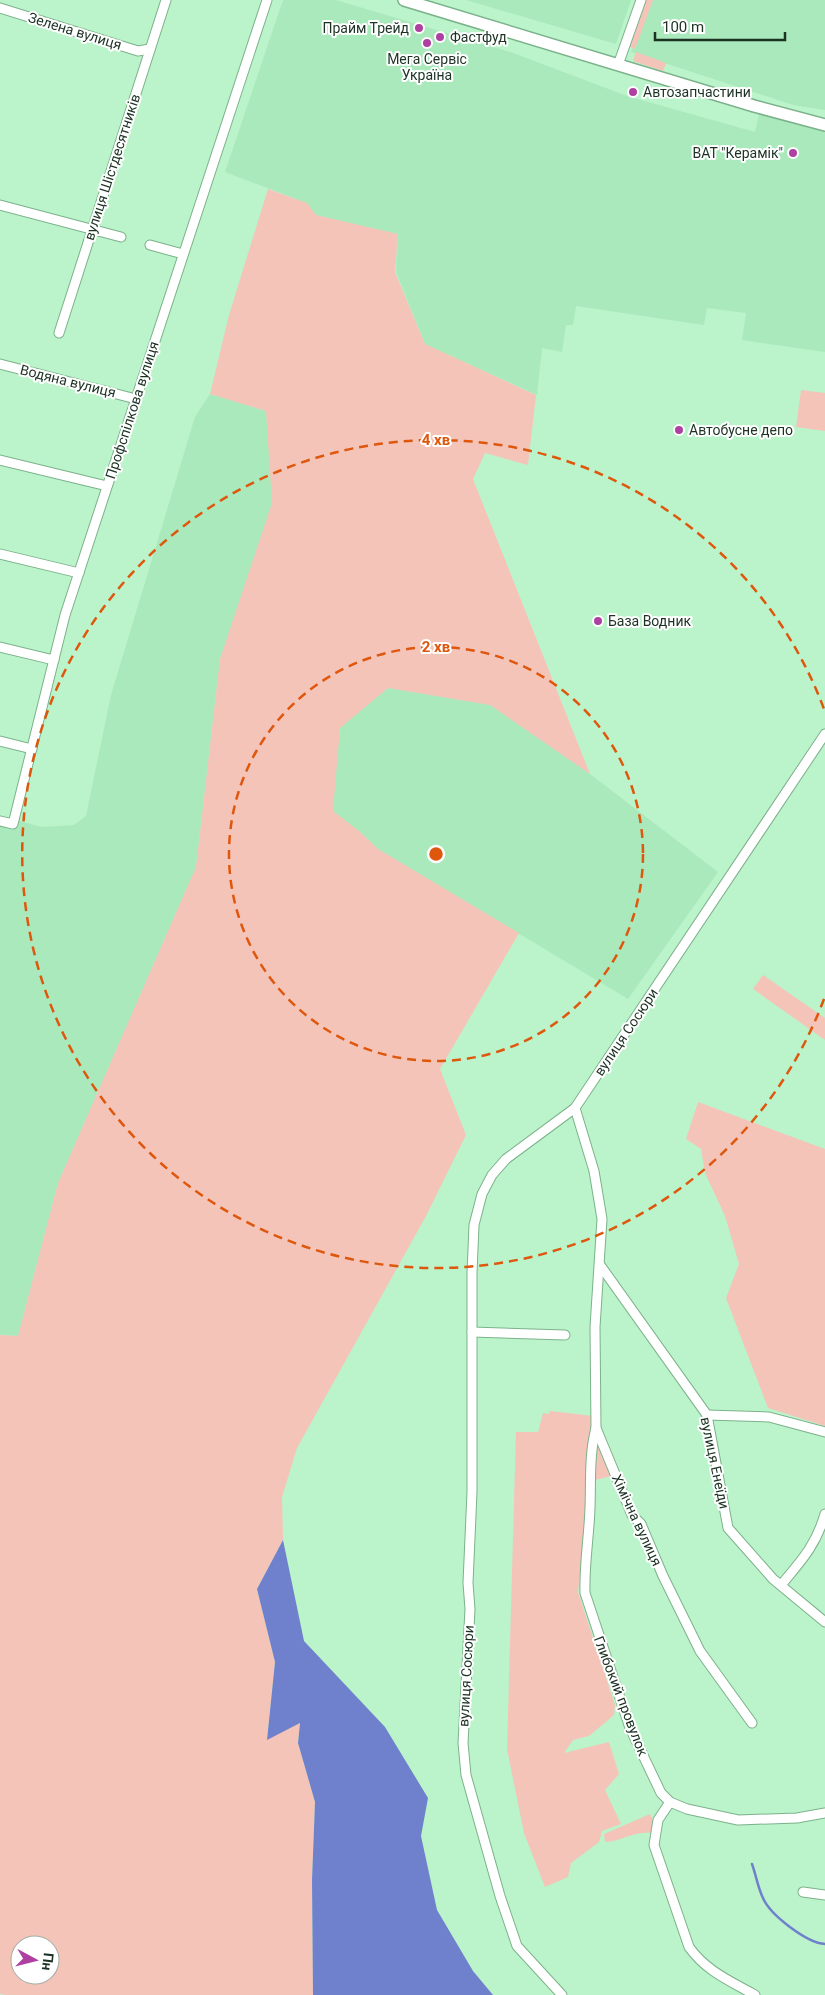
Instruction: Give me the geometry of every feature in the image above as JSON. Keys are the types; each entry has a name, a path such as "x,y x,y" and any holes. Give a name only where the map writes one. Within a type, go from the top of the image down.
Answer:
{"main road":[{"path":"404,0 825,126"}],"street":[{"name":"вулиця Шістдесятників","path":"59,333 166,0"},
{"name":"Профспілкова вулиця","path":"0,821 13,824 78,573 267,0"},
{"path":"618,65 640,0"},
{"name":"Зелена вулиця","path":"0,8 138,51 150,49"},
{"path":"0,205 120,237"},
{"path":"150,245 183,254"},
{"name":"Водяна вулиця","path":"0,364 136,399"},
{"path":"0,460 107,486"},
{"path":"0,554 78,573"},
{"path":"0,647 54,660"},
{"name":"вулиця Сосюри","path":"562,1995 517,1946 500,1896 466,1775 463,1743 470,1609 468,1583 472,1492 474,1225 482,1194 492,1175 506,1159 576,1108 825,734"},
{"path":"0,741 32,749"},
{"path":"576,1108 594,1170 602,1219 600,1265"},
{"name":"вулиця Енеїди","path":"600,1265 707,1415 728,1528 781,1585 825,1622"},
{"name":"Хімічна вулиця","path":"600,1265 595,1327 596,1428 632,1515 641,1524 700,1651 752,1723"},
{"path":"472,1332 565,1334"},
{"path":"707,1415 769,1417 825,1432"},
{"name":"Глибокий провулок","path":"596,1428 589,1464 590,1509 584,1572 585,1593 630,1728 661,1793 670,1802"},
{"path":"781,1585 812,1546 818,1536 825,1514"},
{"path":"755,1995 711,1971 698,1960 689,1947 654,1845 658,1820 670,1802 687,1809 738,1820 797,1818 825,1813"},
{"path":"803,1892 825,1895"}],"shaded area":[{"name":"ВАТ \"Керамік\"","path":"283,0 336,0 513,53 627,96 755,132 760,110 825,127 825,352 742,340 746,313 707,308 704,325 576,306 573,325 566,325 562,352 542,348 537,395 425,344 396,272 398,234 316,215 307,203 225,172"},
{"path":"466,0 631,0 616,44"},
{"path":"644,0 653,0 635,49 627,46"},
{"path":"652,0 825,0 825,110 793,105 631,52"},
{"path":"636,52 666,63 663,71 633,61"},
{"path":"268,189 307,203 316,215 398,234 395,272 425,344 536,395 528,465 485,453 473,479 590,774 490,705 388,688 340,728 333,811 378,849 519,933 440,1069 466,1135 426,1216 297,1448 282,1497 283,1540 257,1589 275,1662 267,1739 300,1722 298,1743 315,1802 312,1880 313,1995 6,1995 0,1994 0,1335 18,1336 58,1183 196,867 220,659 272,503 266,411 210,394 229,315"},
{"path":"801,390 825,393 825,431 796,427"},
{"path":"210,394 266,411 273,503 220,659 196,867 58,1183 18,1336 0,1335 0,815 41,827 74,825 86,816 111,695 195,417"},
{"path":"388,688 490,705 590,774 718,872 628,999 378,849 359,831 332,811 340,728"},
{"path":"763,975 825,1018 825,1040 753,989"},
{"path":"698,1102 825,1149 825,1426 768,1408 726,1298 739,1264 725,1216 705,1173 701,1149 686,1139"},
{"path":"550,1411 593,1416 586,1460 586,1503 578,1592 615,1705 614,1715 589,1736 573,1740 564,1753 609,1742 619,1774 605,1790 621,1824 602,1831 599,1842 571,1863 568,1877 545,1887 524,1833 507,1749 516,1432 538,1432 543,1413 549,1414"},
{"path":"598,1438 612,1476 595,1480"},
{"path":"650,1814 654,1822 653,1830 649,1833 605,1842 604,1834"}],"water":[{"path":"283,1540 304,1641 385,1727 428,1798 421,1836 437,1910 473,1971 493,1995 313,1995 312,1880 315,1802 298,1743 300,1723 267,1740 275,1662 257,1589"}],"waterway":[{"path":"752,1864 761,1894 773,1912 799,1933 809,1939 825,1944"}],"place":[{"name":"Прайм Трейд","path":"419,28"},
{"name":"Фастфуд","path":"440,37"},
{"name":"Мега Сервіс Україна","path":"427,43"},
{"name":"Автозапчастини","path":"633,92"},
{"name":"ВАТ \"Керамік\"","path":"793,153"},
{"name":"Автобусне депо","path":"679,430"},
{"name":"База Водник","path":"598,621"}]}
